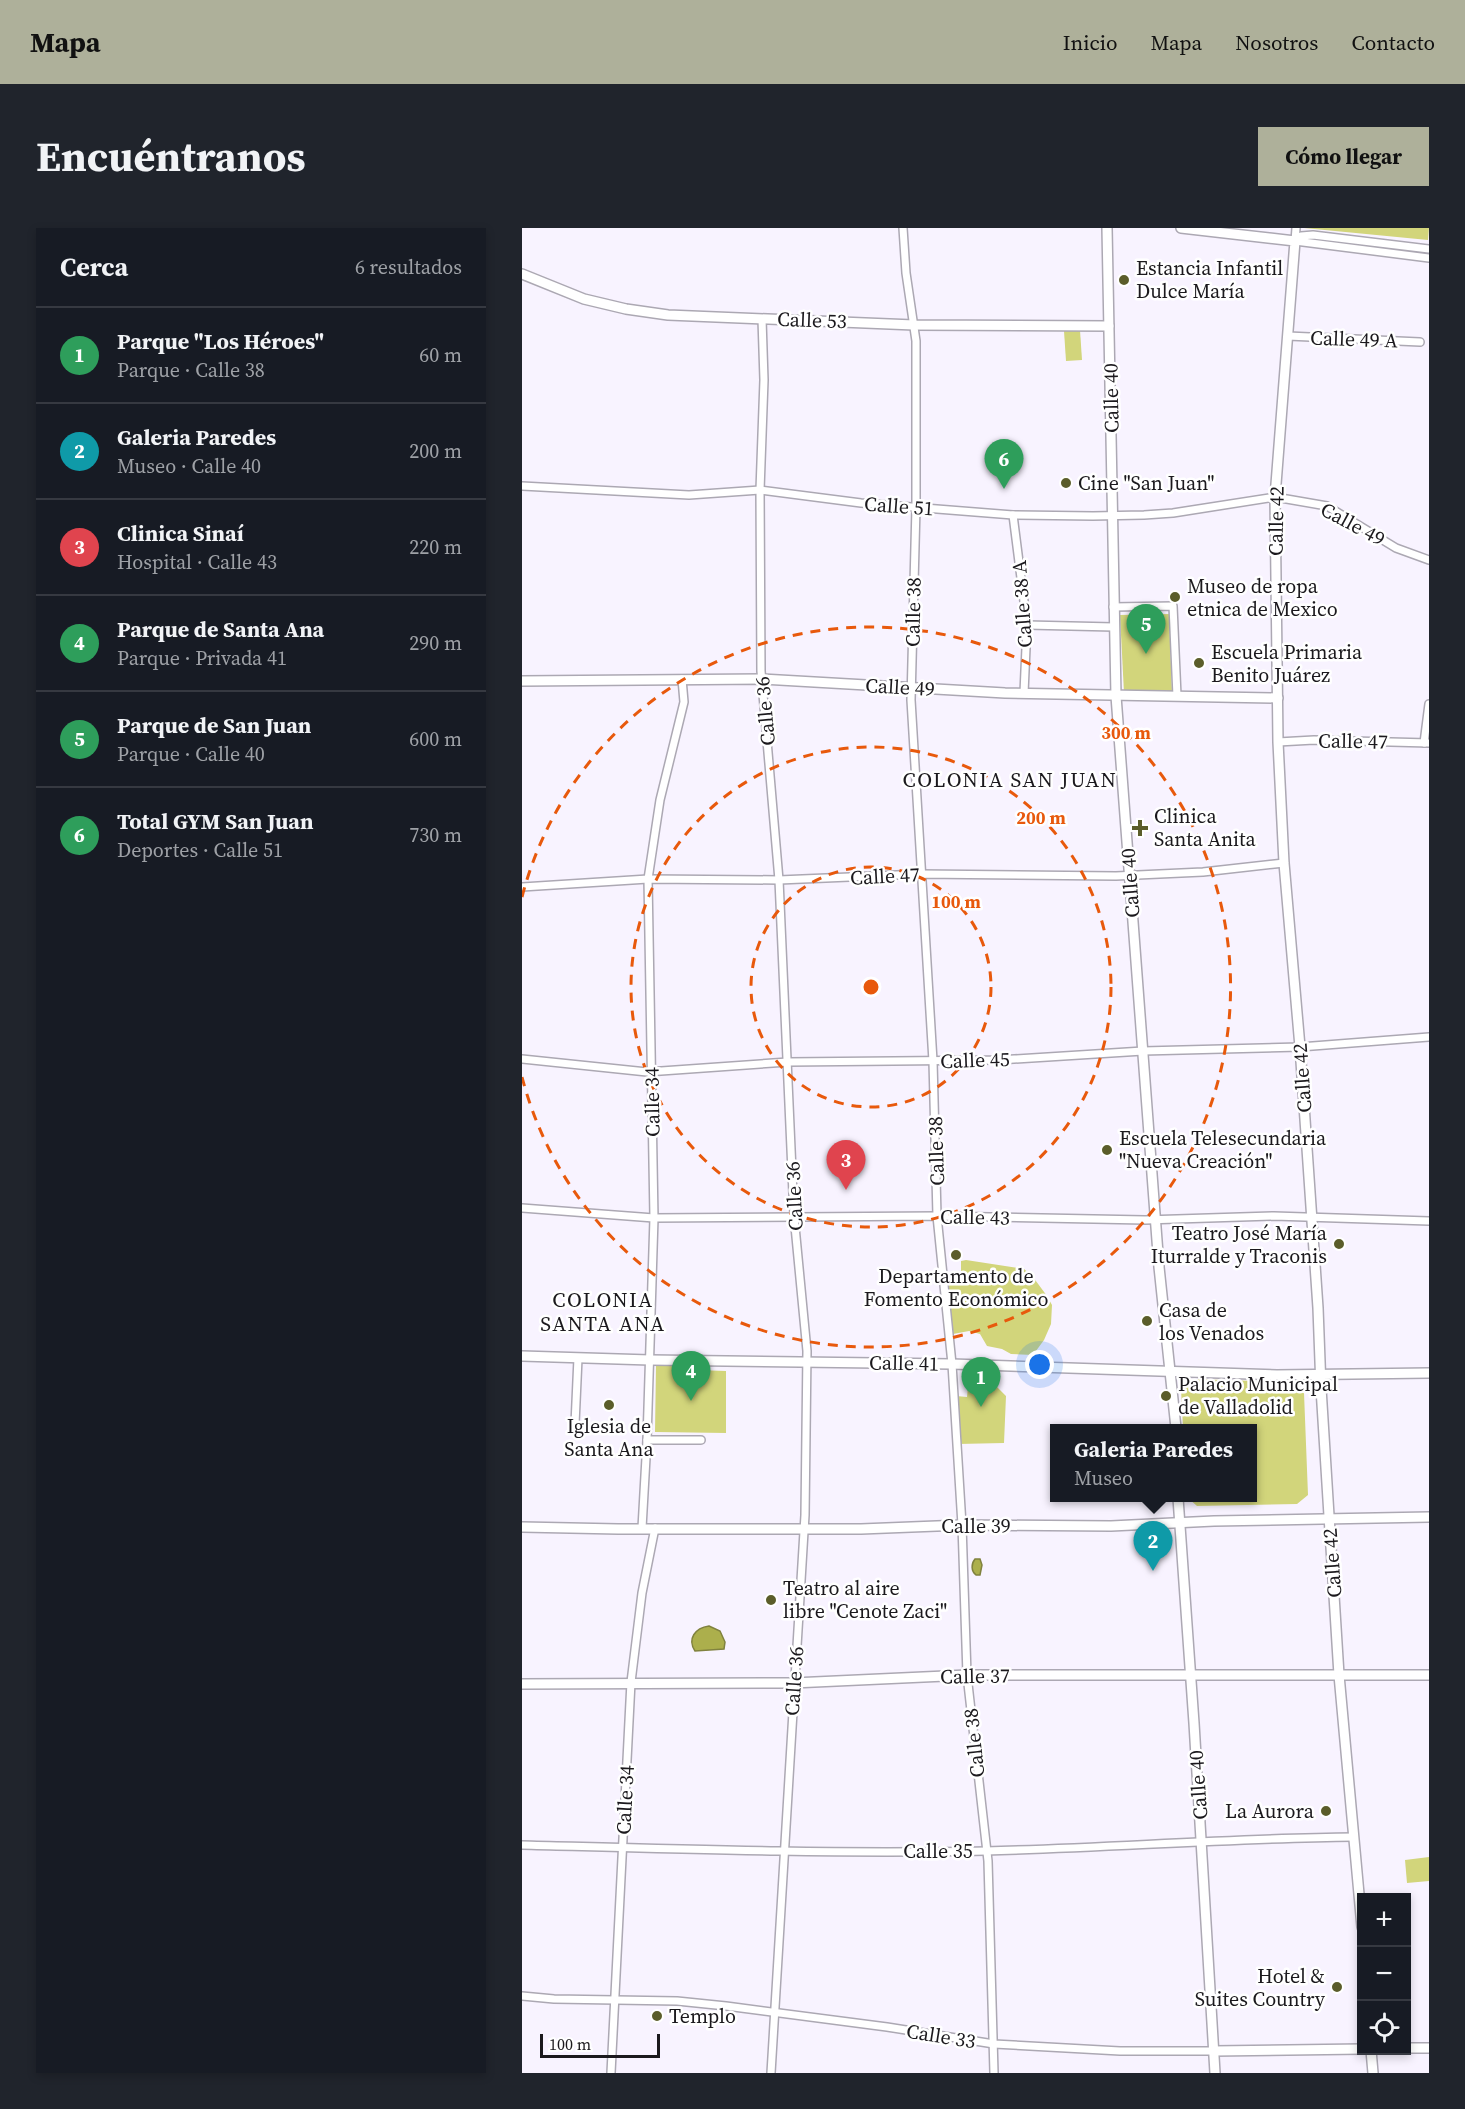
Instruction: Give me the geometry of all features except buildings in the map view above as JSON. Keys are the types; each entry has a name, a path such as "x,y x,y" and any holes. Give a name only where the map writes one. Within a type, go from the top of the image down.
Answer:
{"main road":[{"name":"Calle 40","path":"1107,228 1116,696 1160,1267 1176,1424"},
{"path":"1181,228 1295,241"},
{"name":"Calle 42","path":"1295,241 1275,497 1278,742 1284,863 1312,1216 1339,1675 1359,1893"},
{"name":"Calle 53","path":"522,274 584,299 626,309 668,315 915,325 1109,326"},
{"name":"Calle 49","path":"522,681 762,679 1024,693 1278,698"},
{"name":"Calle 41","path":"522,1356 1320,1374 1429,1373"},
{"name":"Calle 40","path":"1178,1502 1202,1841 1215,2073"},
{"name":"Calle 39","path":"522,1527 804,1529 962,1525 1112,1526 1179,1522 1429,1517"},
{"name":"Calle 37","path":"522,1684 793,1683 967,1675 1429,1676"},
{"path":"1411,2048 1429,2048"},
{"name":"Calle 33","path":"1214,2051 1357,2049"},
{"path":"1371,2055 1373,2073"}],"street":[{"name":"Calle 38","path":"903,228 906,273 915,325 916,507 911,687 933,1061 937,1216 952,1364 962,1525 967,1675 988,1862 994,2073"},
{"name":"Calle 42","path":"1295,241 1296,228"},
{"path":"1295,241 1301,236 1313,235 1429,249"},
{"path":"1295,241 1429,258"},
{"name":"Calle 36","path":"762,319 764,380 759,593 762,679 779,880 794,1216 807,1361 804,1529 771,2073"},
{"name":"Calle 49 A","path":"1288,336 1420,342"},
{"name":"Calle 51","path":"522,486 689,495 760,490 861,503 1013,514 1112,516 1173,513 1275,497"},
{"name":"Calle 49","path":"1275,497 1328,506 1396,548 1429,560"},
{"name":"Calle 38 A","path":"1013,514 1027,625 1024,693"},
{"path":"1113,607 1173,606 1177,696"},
{"path":"1027,625 1114,627"},
{"name":"Calle 34","path":"642,1528 654,1218 648,879 660,800 684,702 682,679"},
{"path":"1426,743 1429,704"},
{"name":"Calle 47","path":"1278,742 1426,743"},
{"name":"Calle 47","path":"522,887 648,879 779,880 921,874 1129,875 1203,872 1284,863"},
{"name":"Calle 45","path":"522,1059 652,1072 788,1062 999,1060 1143,1051 1300,1047 1429,1037"},
{"name":"Calle 43","path":"522,1209 654,1218 937,1216 1157,1219 1312,1216 1429,1221"},
{"path":"575,1424 578,1358"},
{"path":"647,1440 701,1440"},
{"name":"Calle 34","path":"611,2073 631,1682 642,1593 655,1528"},
{"name":"Calle 35","path":"522,1845 783,1851 986,1851 1202,1841 1354,1838"},
{"name":"Calle 33","path":"522,1996 615,2001 677,2001 887,2027 994,2044 1120,2050 1214,2051"}],"green space":[{"path":"1304,228 1429,228 1428,240"},
{"path":"1080,330 1082,360 1066,361 1064,331"},
{"path":"1169,614 1172,692 1124,693 1120,615"},
{"path":"961,1261 1024,1269 1047,1296 1052,1305 1051,1324 1044,1340 1033,1355 1011,1354 1002,1349 987,1346 980,1334 969,1331 953,1334 948,1282 961,1278"},
{"path":"656,1365 696,1365 696,1370 726,1371 726,1433 655,1432"},
{"path":"1193,1379 1292,1382 1304,1393 1308,1495 1297,1504 1197,1506 1192,1502 1257,1502 1257,1424 1183,1424 1181,1389"},
{"path":"977,1381 992,1382 1006,1396 1004,1443 958,1444 956,1396 967,1397 968,1387 977,1387"},
{"path":"1429,1857 1429,1881 1407,1883 1405,1860"}],"shaded area":[{"path":"975,1559 980,1559 982,1565 980,1575 976,1575 972,1569"},
{"path":"709,1626 720,1631 725,1642 724,1649 695,1651 692,1638 700,1629"}],"place":[{"name":"Estancia Infantil Dulce María","path":"1124,280"},
{"name":"Cine \"San Juan\"","path":"1066,483"},
{"name":"Total GYM San Juan","path":"1004,489"},
{"name":"Museo de ropa etnica de Mexico","path":"1175,597"},
{"name":"Parque de San Juan","path":"1146,654"},
{"name":"Escuela Primaria Benito Juárez","path":"1199,663"},
{"name":"Clinica Santa Anita","path":"1140,828"},
{"name":"Escuela Telesecundaria \"Nueva Creación\"","path":"1107,1150"},
{"name":"Clinica Sinaí","path":"846,1190"},
{"name":"Teatro José María Iturralde y Traconis","path":"1339,1244"},
{"name":"Departamento de Fomento Económico","path":"956,1255"},
{"name":"Casa de los Venados","path":"1147,1321"},
{"name":"Palacio Municipal de Valladolid","path":"1166,1396"},
{"name":"Parque de Santa Ana","path":"691,1401"},
{"name":"Iglesia de Santa Ana","path":"609,1405"},
{"name":"Parque \"Los Héroes\"","path":"981,1407"},
{"name":"Galeria Paredes","path":"1153,1571"},
{"name":"Teatro al aire libre \"Cenote Zaci\"","path":"771,1600"},
{"name":"La Aurora","path":"1326,1811"},
{"name":"Hotel & Suites Country","path":"1337,1987"},
{"name":"Templo","path":"657,2016"}],"district":[{"name":"COLONIA SAN JUAN","path":"1010,779"},
{"name":"COLONIA SANTA ANA","path":"603,1311"}]}
